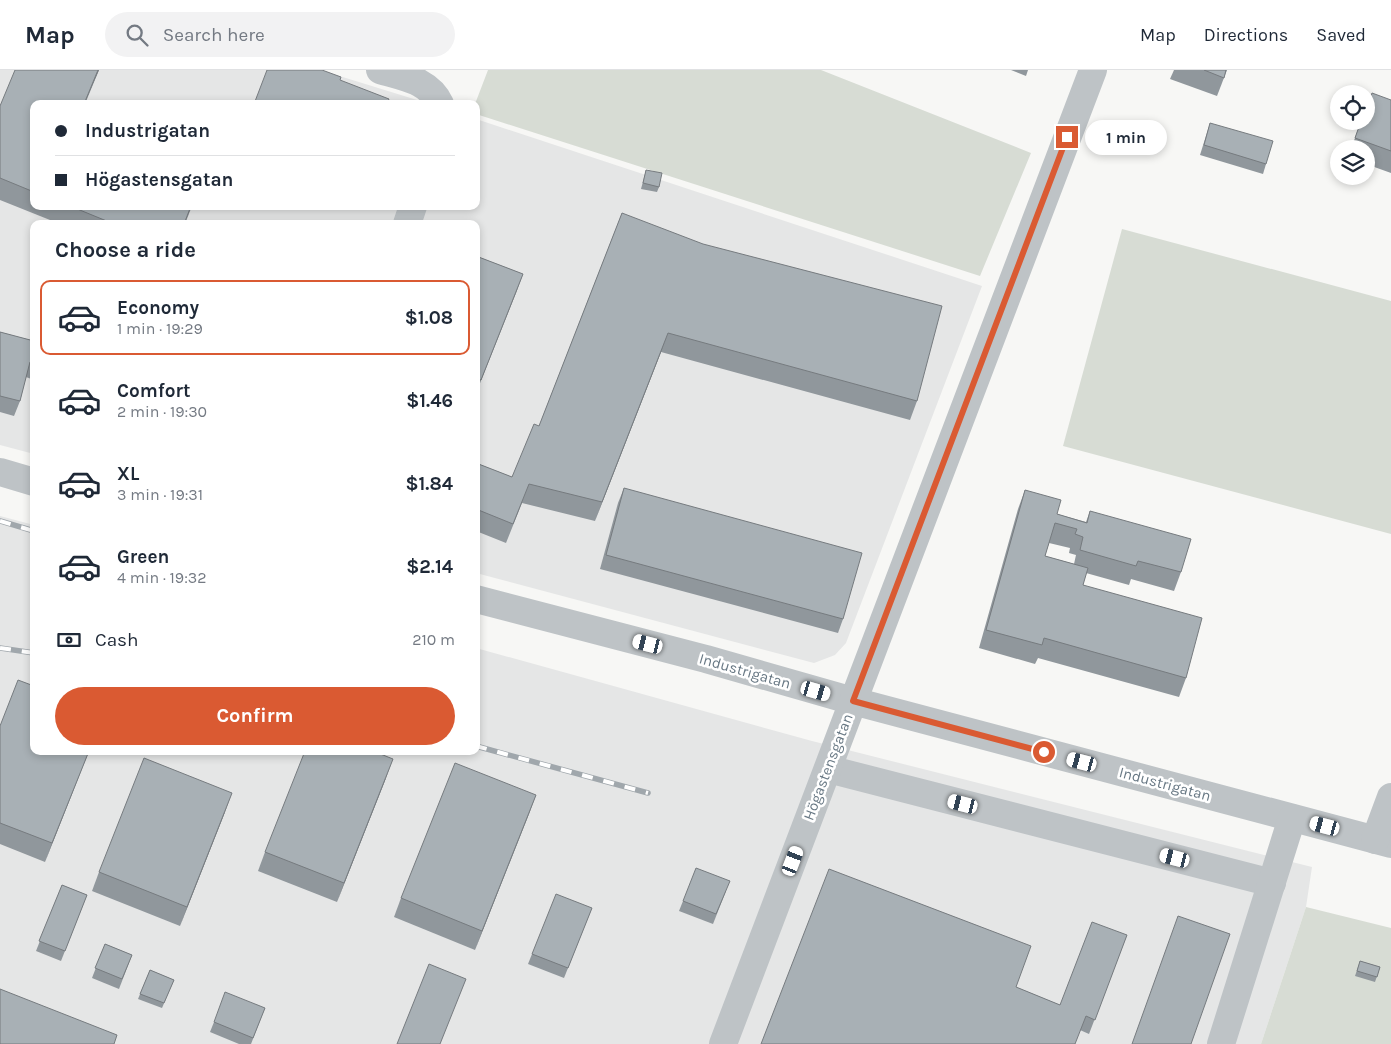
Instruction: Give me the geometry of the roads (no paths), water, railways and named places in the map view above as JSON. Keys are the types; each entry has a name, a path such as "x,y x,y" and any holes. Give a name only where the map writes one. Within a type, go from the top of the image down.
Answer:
{"street":[{"path":"380,70 422,83 433,91 438,100"},
{"name":"Högastensgatan","path":"723,1044 1093,70"},
{"path":"0,472 30,481"},
{"name":"Industrigatan","path":"480,600 706,659 853,701 1383,842"},
{"path":"828,769 1272,883"},
{"path":"1383,842 1391,797"},
{"path":"1221,1044 1292,818"}],"railway":[{"path":"0,521 30,530"},
{"path":"0,648 30,652"},
{"path":"480,747 648,793"}]}
